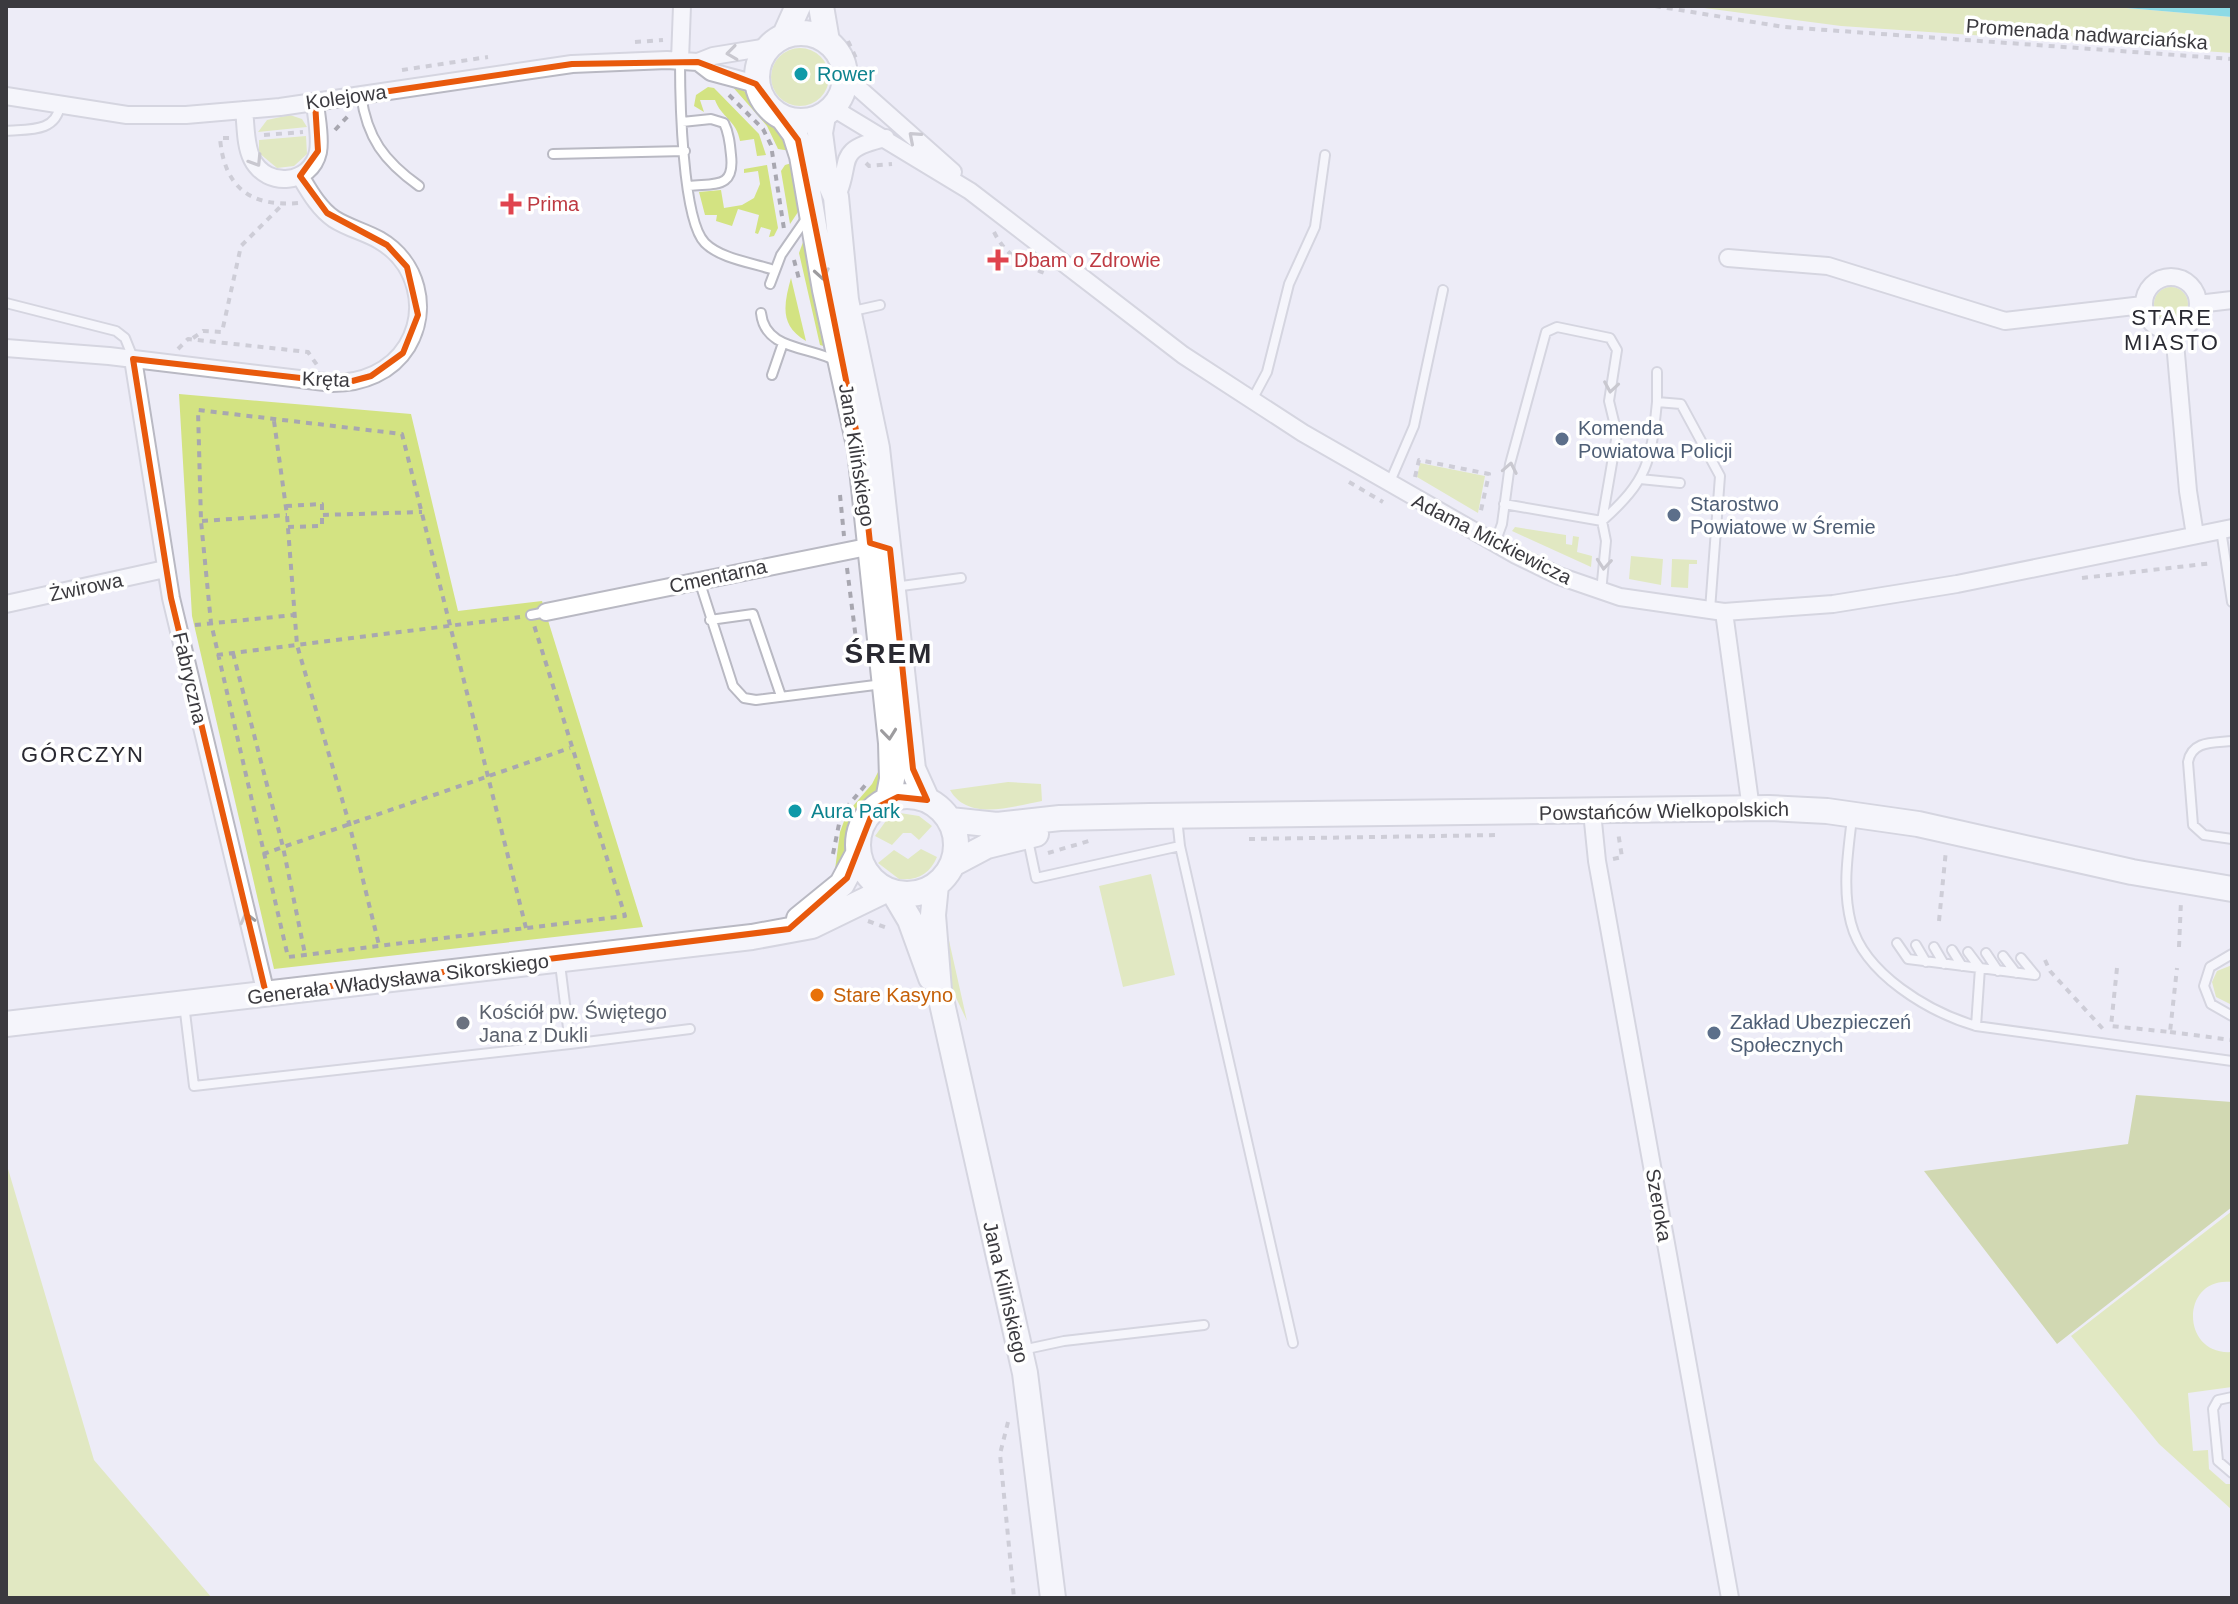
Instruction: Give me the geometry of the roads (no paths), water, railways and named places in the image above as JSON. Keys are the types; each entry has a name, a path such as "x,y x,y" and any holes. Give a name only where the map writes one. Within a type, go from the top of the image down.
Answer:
{"street":[{"path":"680,60 682,6"},
{"path":"798,6 756,71 761,99 784,119 797,122 828,112 854,71 843,61 836,36 821,6"},
{"path":"776,41 799,32 836,36"},
{"name":"Kolejowa","path":"698,62 776,41"},
{"name":"Kolejowa","path":"6,96 144,116 315,102 362,102 572,64 680,60 698,62 719,73 756,84"},
{"name":"Adama Mickiewicza","path":"854,71 970,191"},
{"path":"244,110 249,152 256,166 275,178 300,176 312,166 318,151 315,102"},
{"name":"Adama Mickiewicza","path":"828,112 886,138 970,191 1168,344 1251,401 1392,479 1495,544 1547,571 1601,592 1644,603 1717,612 1799,608 1907,593 2227,529"},
{"name":"Jana Kilińskiego","path":"828,112 822,152 827,180 836,197"},
{"name":"Jana Kilińskiego","path":"784,119 798,140 880,547 894,587 913,769 927,800"},
{"name":"Jana Kilińskiego","path":"886,138 861,145 850,154 842,167 836,197 848,311 877,448 880,547 873,685 892,763 888,800"},
{"name":"Kręta","path":"6,348 345,383 371,376 403,353 414,333 418,315 417,293 407,267 387,245 327,213 300,176"},
{"path":"1728,258 1828,266 2005,321 2143,305"},
{"path":"2174,277 2189,284 2198,304 2191,322 2174,331 2152,324 2143,305 2151,285 2157,280 2174,277"},
{"path":"2198,304 2232,300"},
{"path":"2174,331 2188,491 2195,535"},
{"name":"Fabryczna","path":"133,359 165,569 266,994"},
{"name":"Cmentarna","path":"538,614 846,550 880,547"},
{"name":"Żwirowa","path":"6,604 165,569"},
{"path":"1717,612 1751,809"},
{"path":"842,899 858,854 864,821 888,800 908,796 927,800 950,820 956,842 953,864 936,885 916,894 890,891 867,875 858,854"},
{"name":"Powstańców Wielkopolskich","path":"953,864 987,846 1029,846 1095,828 1177,816 1751,809 1853,813 1949,830 2143,874 2232,889"},
{"name":"Szeroka","path":"1592,812 1597,861 1730,1598"},
{"name":"Powstańców Wielkopolskich","path":"950,820 997,825 1060,818 1095,828"},
{"name":"Jana Kilińskiego","path":"936,885 933,915 939,990 1019,1350 1039,1473 1053,1598"},
{"name":"Jana Kilińskiego","path":"890,891 910,920 939,990"},
{"name":"Generała Władysława Sikorskiego","path":"6,1024 560,960 812,926 842,899 890,891"}],"lane":[{"path":"680,60 682,122 693,224 705,243 720,252 774,270"},
{"path":"362,102 368,129 381,153 419,186"},
{"path":"6,131 45,126 57,117 60,105"},
{"path":"682,122 711,119 724,123 733,170 729,178 720,183 689,186"},
{"path":"553,154 685,151"},
{"path":"1251,401 1267,372 1289,284 1315,227 1325,155"},
{"path":"770,284 789,243 811,212"},
{"path":"1392,479 1414,426 1443,290"},
{"path":"6,303 116,331 125,338 133,359"},
{"path":"848,311 880,305"},
{"path":"761,313 769,334 783,343 817,353 843,367"},
{"path":"1495,544 1510,464 1544,336 1549,329 1557,327 1610,338 1616,343 1609,401 1617,434 1602,521 1606,541 1601,592"},
{"path":"772,375 783,343"},
{"path":"1602,521 1630,496 1640,479 1651,449 1657,372"},
{"path":"1657,402 1684,406 1720,476 1717,612"},
{"path":"1640,479 1680,483"},
{"path":"1504,504 1602,521"},
{"path":"2227,529 2232,602"},
{"path":"894,587 961,578"},
{"path":"699,580 710,620 739,695 750,700 873,685"},
{"path":"710,620 753,614 781,696"},
{"path":"2232,741 2198,745 2190,752 2188,762 2193,825 2204,835 2232,839"},
{"path":"1853,813 1847,892 1851,923 1861,945 1885,973 1913,997 1944,1014 1976,1026 2232,1061"},
{"path":"1177,816 1180,846 1293,1343"},
{"path":"1029,846 1036,878 1180,846"},
{"path":"1897,943 1908,959 2035,975 2021,958"},
{"path":"1916,945 1926,962"},
{"path":"1934,947 1944,964"},
{"path":"1952,950 1962,966"},
{"path":"1968,952 1980,968 1976,1026"},
{"path":"1986,953 1998,971"},
{"path":"2232,954 2210,967 2204,986 2211,1004 2232,1016"},
{"path":"2003,956 2016,973"},
{"path":"560,960 570,1044"},
{"path":"184,1003 194,1086 690,1029"},
{"path":"1019,1350 1064,1341 1204,1325"},
{"path":"2232,1397 2218,1400 2213,1413 2218,1461 2232,1473"}],"water":[{"path":"2103,6 2232,6 2232,17"}],"place":[{"name":"Rower","path":"801,74"},
{"name":"Prima","path":"511,204"},
{"name":"Dbam o Zdrowie","path":"998,260"},
{"name":"Komenda Powiatowa Policji","path":"1562,439"},
{"name":"Starostwo Powiatowe w Śremie","path":"1674,515"},
{"name":"Aura Park","path":"795,811"},
{"name":"Stare Kasyno","path":"817,995"},
{"name":"Kościół pw. Świętego Jana z Dukli","path":"463,1023"},
{"name":"Zakład Ubezpieczeń Społecznych","path":"1714,1033"}],"district":[{"name":"STARE MIASTO","path":"2172,330"},
{"name":"ŚREM","path":"889,653"},
{"name":"GÓRCZYN","path":"83,754"}]}
